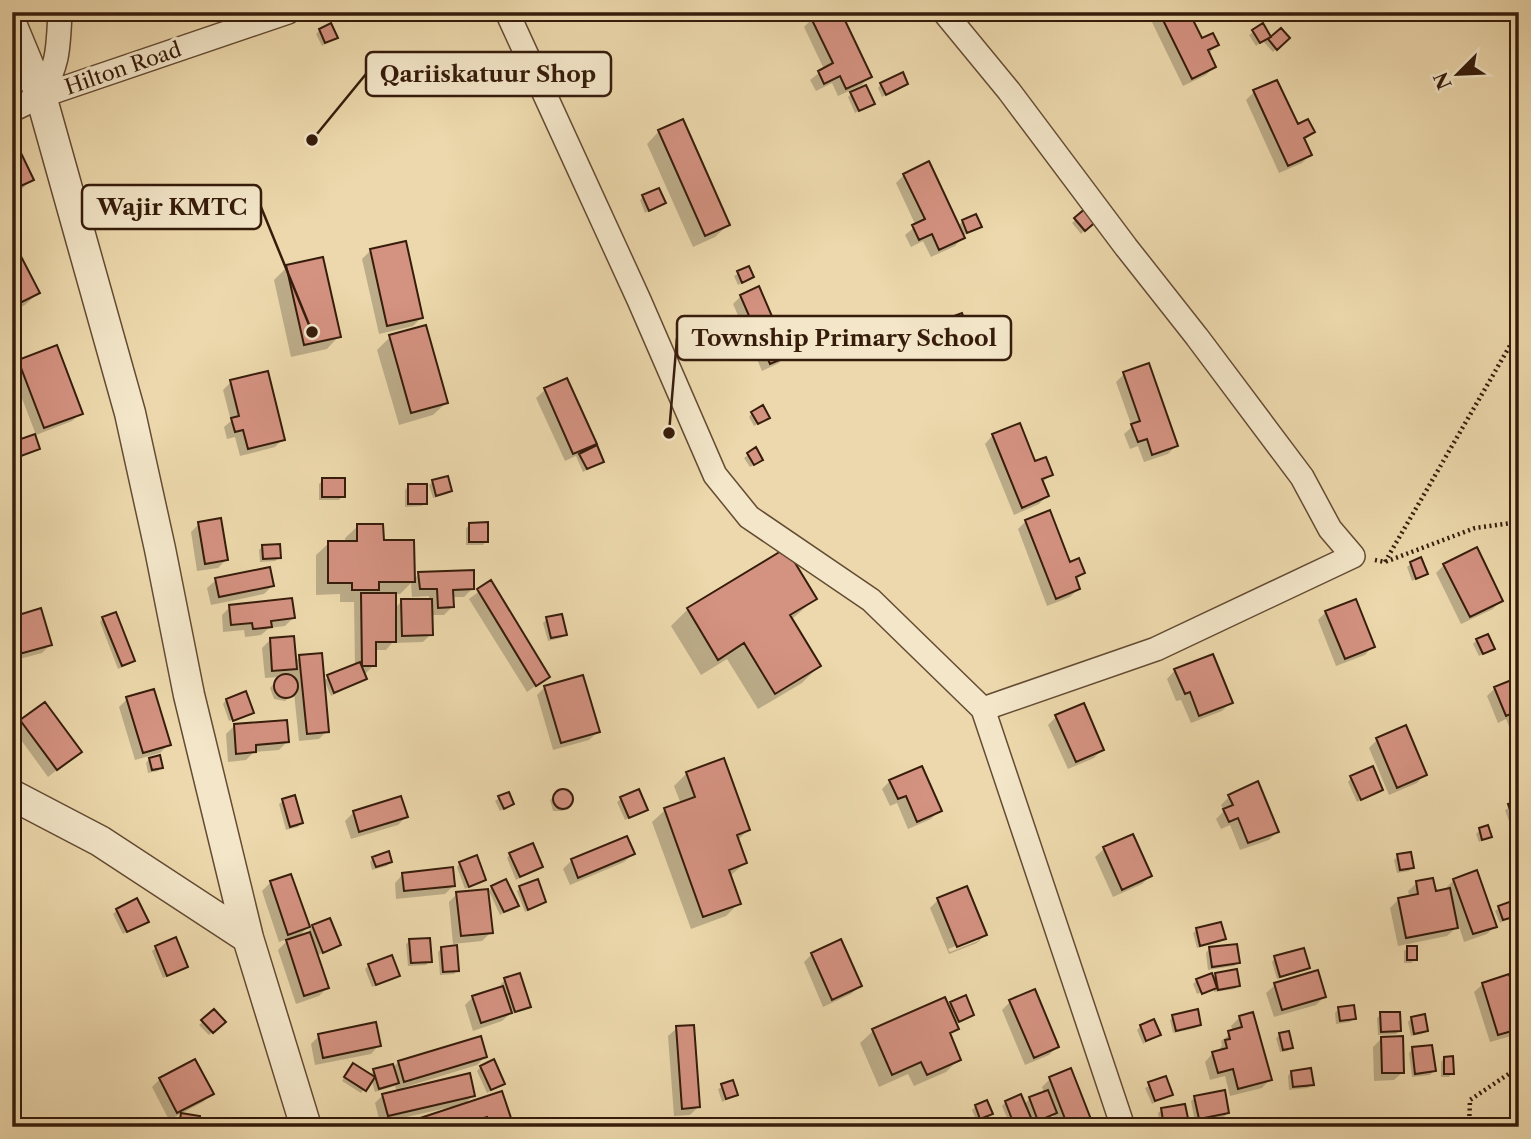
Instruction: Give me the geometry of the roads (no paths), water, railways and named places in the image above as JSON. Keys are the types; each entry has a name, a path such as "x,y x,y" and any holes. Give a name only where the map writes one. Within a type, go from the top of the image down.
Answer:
{"street":[{"name":"Hilton Road","path":"41,96 54,71 58,54 60,12"},
{"name":"Hilton Road","path":"41,96 288,12"},
{"path":"507,12 639,300 715,475 749,517 871,600 983,709 1124,1127"},
{"path":"944,12 1009,91 1303,477 1330,529 1353,556 1156,649 983,709"},
{"path":"12,26 41,96 130,412 189,695 248,938 306,1127"},
{"path":"12,110 41,96"},
{"path":"12,795 100,841 248,938"}],"place":[{"name":"Qariiskatuur Shop","path":"312,140"},
{"name":"Wajir KMTC","path":"312,332"},
{"name":"Township Primary School","path":"669,433"}]}
